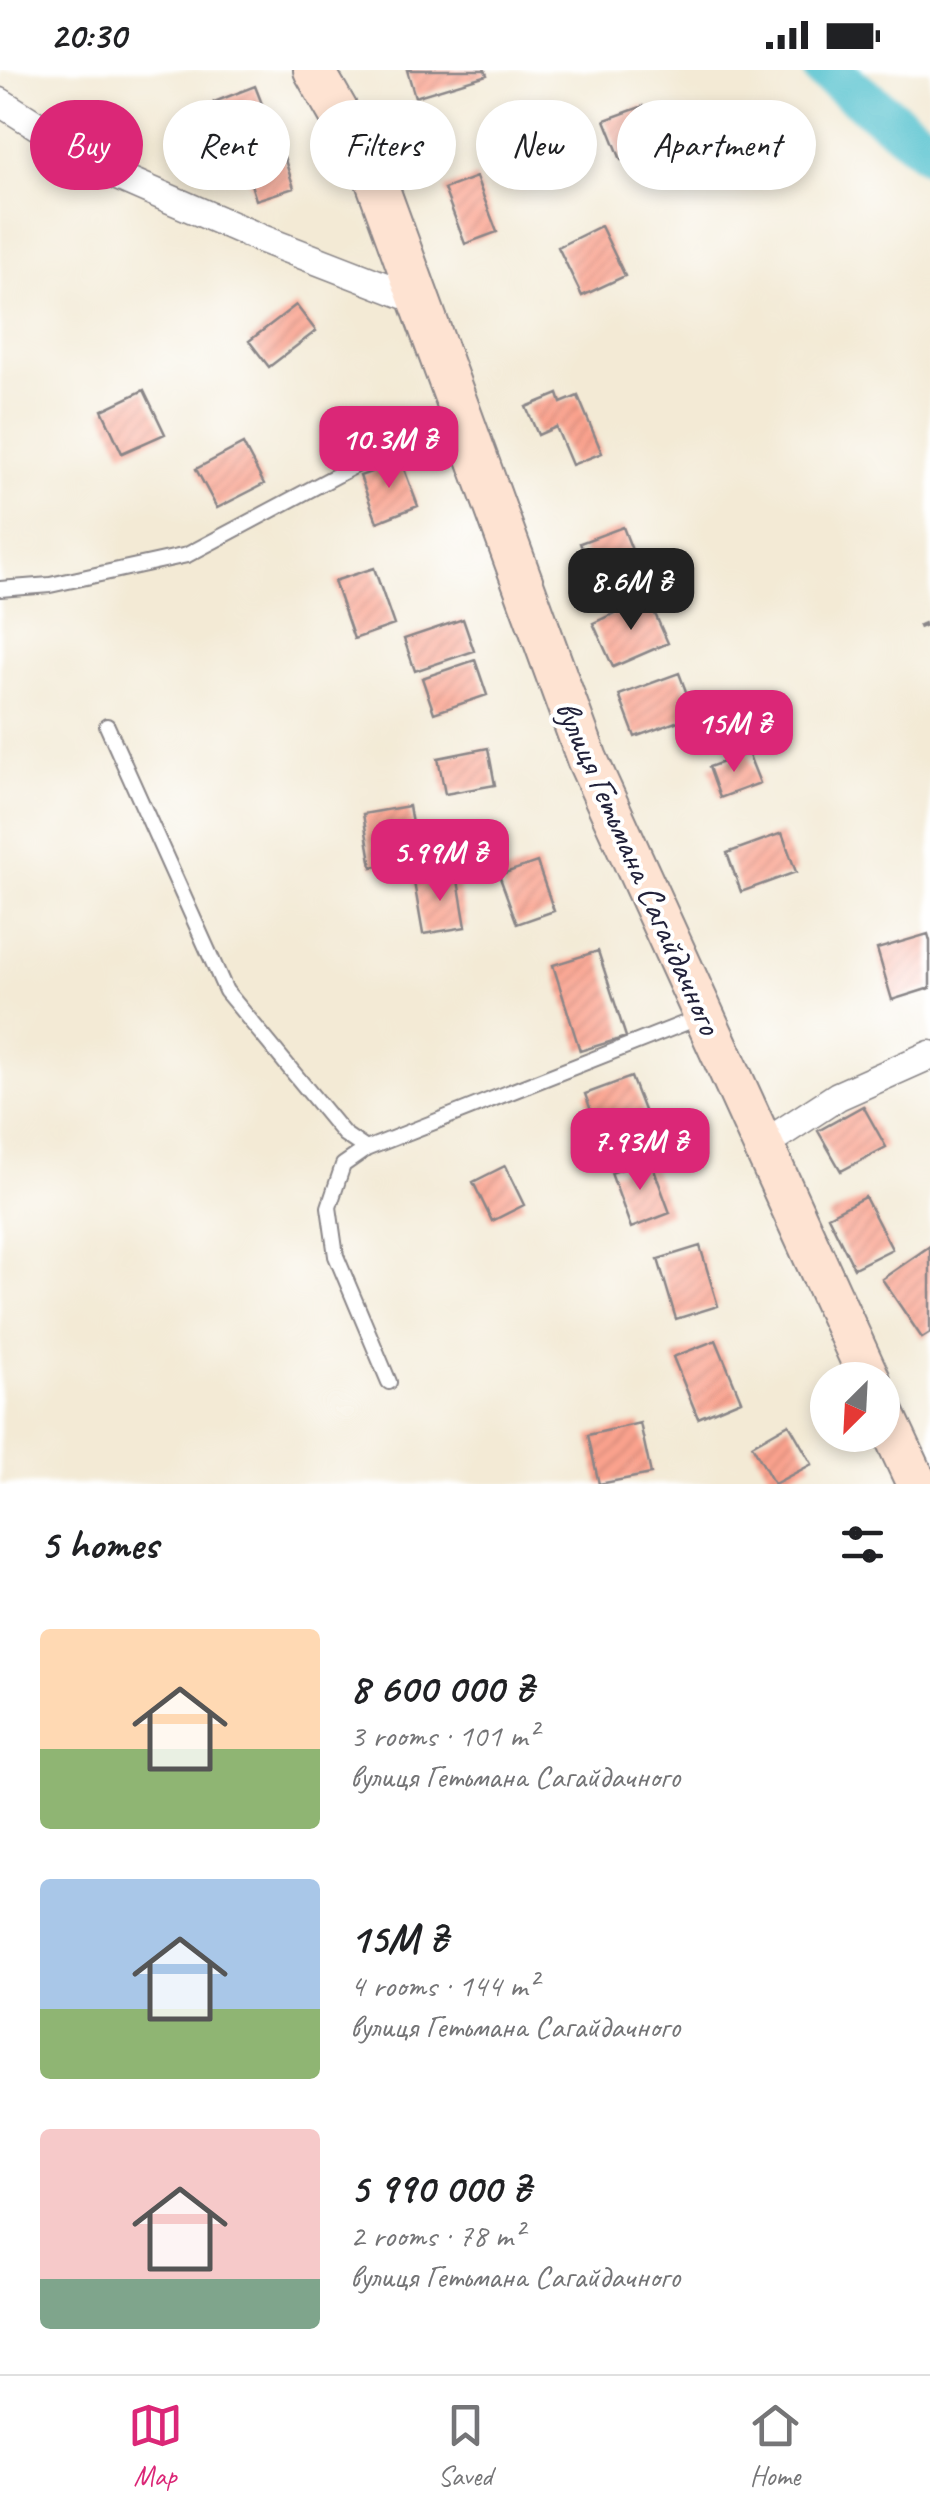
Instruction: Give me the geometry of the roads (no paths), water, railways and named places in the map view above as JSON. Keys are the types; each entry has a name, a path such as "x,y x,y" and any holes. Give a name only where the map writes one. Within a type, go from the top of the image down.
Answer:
{"main road":[{"name":"вулиця Гетьмана Сагайдачного","path":"314,70 373,173 587,759 862,1362"},
{"path":"900,1447 917,1484"}],"street":[{"path":"0,102 114,175 262,239 420,300"},
{"path":"762,1145 838,1096 930,1055"}],"lane":[{"path":"0,589 50,585 187,555 460,410"},
{"path":"107,726 226,991 344,1134 366,1149"},
{"path":"389,1382 336,1256 329,1207 343,1165 366,1149 704,1016"}],"waterway":[{"path":"826,70 930,151"}]}
